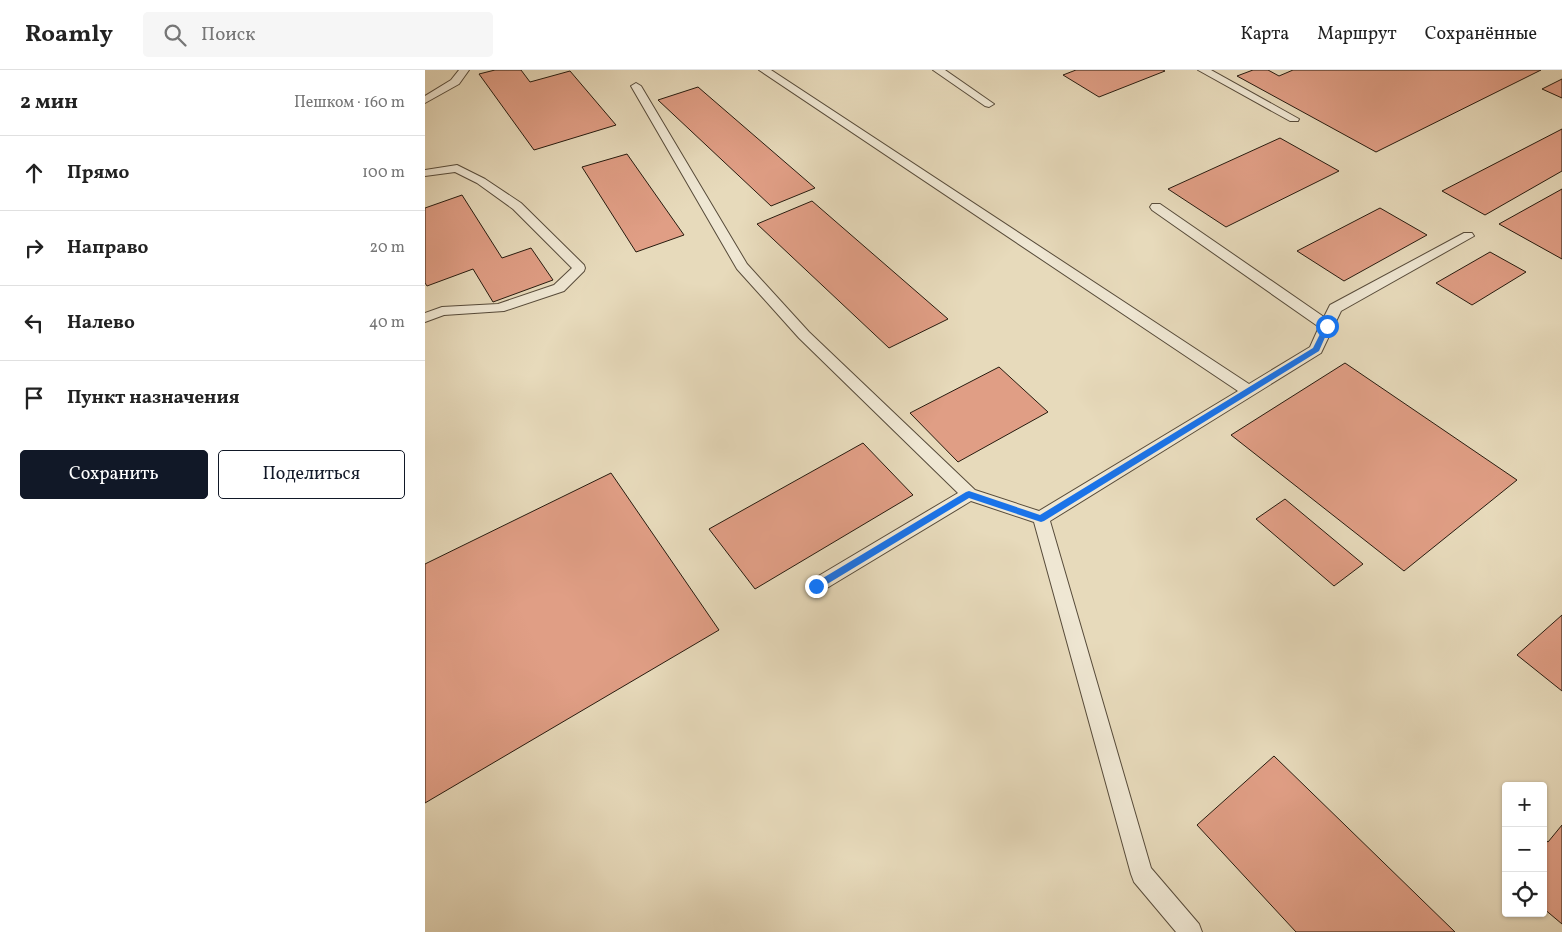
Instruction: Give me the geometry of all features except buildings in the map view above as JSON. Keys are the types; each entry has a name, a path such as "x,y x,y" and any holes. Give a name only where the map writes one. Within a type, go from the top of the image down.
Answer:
{"lane":[{"path":"425,100 455,82 464,70"},
{"path":"763,70 1249,391"},
{"path":"938,70 989,104"},
{"path":"1203,70 1294,119"},
{"path":"636,86 742,266 804,335 969,494 1041,518 1316,350 1335,308 1468,236"},
{"path":"425,173 457,168 481,181 517,206 579,268 559,288 499,308 442,311 425,318"},
{"path":"1156,207 1327,326"},
{"path":"816,586 969,494"},
{"path":"1041,518 1142,874 1191,932"}],"route":[{"path":"816,586 969,494 1041,518 1316,350 1327,326"}]}
